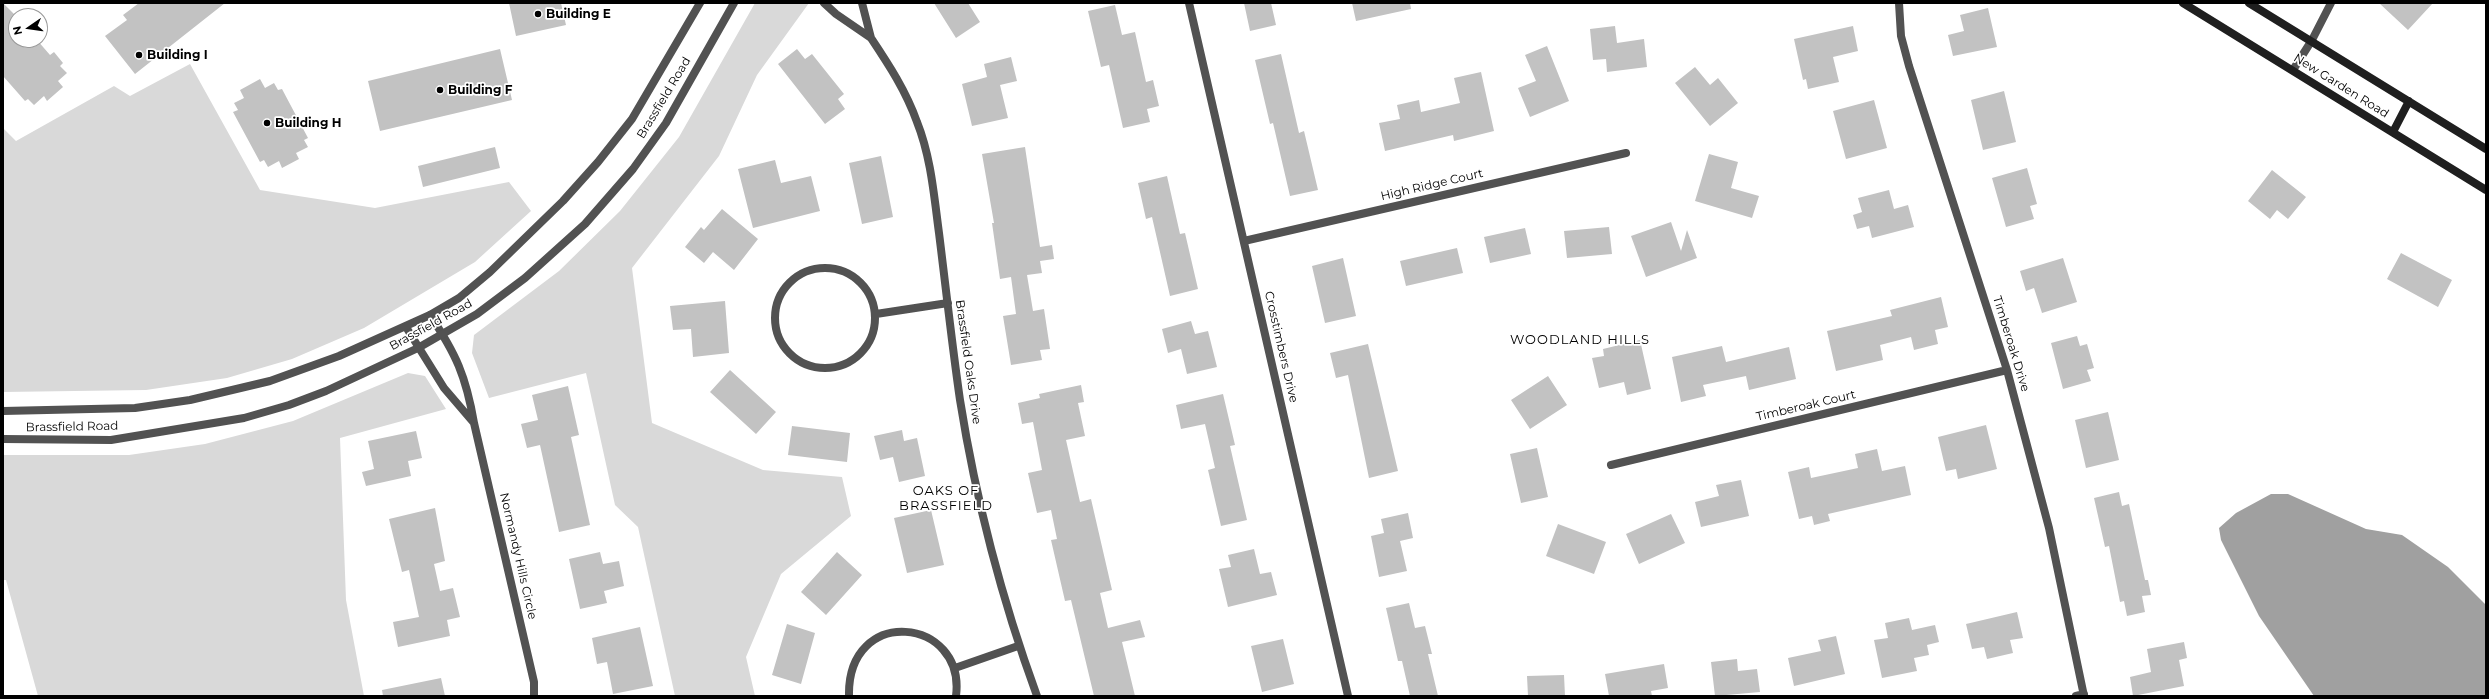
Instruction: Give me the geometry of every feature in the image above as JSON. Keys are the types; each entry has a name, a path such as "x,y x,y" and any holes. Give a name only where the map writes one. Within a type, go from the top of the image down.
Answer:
{"main road":[{"name":"New Garden Road","path":"2183,3 2486,190"},
{"name":"New Garden Road","path":"2249,3 2312,40 2486,149"},
{"path":"2393,132 2409,101"}],"street":[{"name":"Brassfield Road","path":"3,411 135,408 190,400 270,381 339,356 430,315 459,298 490,272 563,201 598,162 632,119 700,3"},
{"name":"Brassfield Road","path":"3,439 111,440 244,418 289,405 326,391 418,348 477,314 525,278 585,224 628,174 666,123 734,3"},
{"name":"Brassfield Oaks Drive","path":"824,3 836,14 871,38"},
{"name":"Brassfield Oaks Drive","path":"862,3 871,38 900,82 918,122 934,192 960,400 975,481 995,564 1018,646 1037,696"},
{"name":"Crosstimbers Drive","path":"1189,3 1348,696"},
{"name":"Timberoak Drive","path":"1899,3 1901,36 1909,66 2007,370 2049,528 2082,695"},
{"path":"2293,70 2312,40 2331,3"},
{"name":"High Ridge Court","path":"1244,240 1626,152"},
{"path":"819,268 842,270 861,283 868,292 876,314 873,336 868,345 852,361 831,368 810,366 795,358 784,346 776,325 778,303 786,287 798,276 819,268"},
{"path":"876,314 948,303"},
{"name":"Normandy Hills Circle","path":"430,315 456,356 468,388 474,423 534,682 534,696"},
{"name":"Normandy Hills Circle","path":"406,327 444,388 474,423"},
{"name":"Timberoak Court","path":"1611,465 2007,370"},
{"path":"849,696 849,678 854,660 865,646 881,636 898,631 916,632 927,637 946,652 955,668 958,684 956,696"},
{"path":"955,668 1018,646"}],"shaded area":[{"path":"755,3 809,3 757,75 719,156 632,268 652,423 763,470 842,477 851,516 781,574 746,657 755,696 675,696 638,527 615,505 586,373 489,398 472,353 474,335 559,271 620,211 679,137"},
{"path":"190,64 260,190 375,208 509,182 531,211 475,262 364,328 292,359 227,378 146,390 3,392 3,128 16,141 114,86 130,96"},
{"path":"408,373 425,376 446,409 340,438 346,600 364,696 38,696 6,580 3,580 3,455 129,455 205,444 293,421"},
{"path":"2271,494 2288,494 2366,529 2402,535 2448,567 2486,605 2486,696 2314,696 2259,616 2221,540 2219,528 2236,513"}],"building":[{"path":"3,3 8,8 8,48 44,48 50,55 54,52 63,63 60,66 67,73 58,81 63,87 47,101 44,96 34,105 28,99 25,101 3,76"},
{"name":"Building I","path":"139,3 225,3 135,74 105,36 127,20 123,15"},
{"name":"Building E","path":"509,3 561,3 566,25 516,36"},
{"path":"934,3 968,3 980,22 956,38"},
{"path":"1244,3 1271,3 1276,25 1250,31"},
{"path":"1352,3 1410,3 1411,9 1356,21"},
{"path":"2379,3 2433,3 2408,30"},
{"path":"1115,5 1122,35 1135,32 1146,82 1153,80 1159,106 1147,109 1150,122 1123,128 1109,65 1101,67 1088,11"},
{"path":"1988,8 1997,47 1953,56 1948,35 1964,31 1960,15"},
{"path":"1615,26 1617,43 1644,39 1647,67 1607,72 1606,59 1593,60 1590,29"},
{"path":"1853,26 1858,51 1833,57 1839,82 1808,89 1806,79 1803,80 1794,39"},
{"path":"1547,46 1569,101 1530,117 1518,88 1536,81 1525,55"},
{"name":"Building F","path":"500,49 512,100 380,131 368,81"},
{"path":"797,49 805,59 812,54 844,94 838,99 845,109 825,124 778,64"},
{"path":"1281,54 1299,133 1304,131 1318,190 1290,196 1273,123 1270,124 1255,60"},
{"path":"1011,57 1017,81 1000,85 1008,118 972,126 962,84 987,77 984,64"},
{"path":"1695,67 1710,85 1718,78 1738,103 1710,126 1675,83"},
{"path":"1481,72 1494,131 1454,141 1453,135 1385,151 1379,123 1400,119 1397,105 1419,100 1421,112 1460,103 1454,78"},
{"name":"Building H","path":"260,79 265,88 274,83 278,90 282,89 308,138 304,140 308,147 296,153 299,159 282,168 279,161 268,167 264,160 260,162 233,112 238,110 234,103 244,98 240,90"},
{"path":"2004,91 2016,142 1983,150 1971,100"},
{"path":"1874,100 1887,148 1846,159 1833,111"},
{"path":"495,147 500,168 423,187 418,166"},
{"path":"1025,147 1040,247 1052,245 1054,259 1040,261 1042,273 1027,275 1033,311 1044,309 1050,349 1040,350 1042,360 1011,365 1003,316 1016,314 1011,277 1000,279 992,223 994,223 982,154"},
{"path":"1709,154 1738,162 1731,188 1759,196 1752,218 1695,201"},
{"path":"881,156 893,217 862,224 849,163"},
{"path":"775,160 781,183 811,176 820,211 753,228 738,169"},
{"path":"2027,168 2037,204 2030,206 2034,219 2006,227 1992,178"},
{"path":"2272,170 2306,197 2288,219 2277,210 2270,219 2248,201"},
{"path":"1167,176 1180,234 1185,233 1198,289 1170,296 1152,217 1146,219 1138,183"},
{"path":"1889,190 1894,209 1908,205 1914,227 1872,238 1869,226 1857,229 1853,215 1862,212 1858,198"},
{"path":"722,209 758,239 734,270 713,252 704,263 685,247 701,227 704,230"},
{"path":"1671,222 1681,251 1687,230 1697,258 1646,277 1631,236"},
{"path":"1609,227 1612,254 1567,258 1564,231"},
{"path":"1525,228 1531,254 1490,263 1484,237"},
{"path":"1457,248 1463,273 1406,286 1400,261"},
{"path":"2401,253 2452,280 2438,307 2387,279"},
{"path":"1343,258 1356,316 1325,323 1312,266"},
{"path":"2063,258 2077,302 2042,313 2034,288 2026,291 2020,271"},
{"path":"1941,297 1948,327 1935,330 1938,344 1914,350 1911,337 1880,345 1883,360 1836,371 1827,331 1892,316 1890,310"},
{"path":"725,301 729,353 693,357 691,329 673,330 670,306"},
{"path":"1191,321 1195,334 1208,331 1217,367 1187,374 1181,349 1168,353 1162,329"},
{"path":"2077,336 2080,346 2087,344 2094,368 2087,370 2091,381 2063,389 2051,343"},
{"path":"1640,340 1651,389 1627,395 1624,382 1599,388 1592,358 1604,356 1603,349"},
{"path":"1368,344 1398,471 1369,478 1348,375 1336,378 1330,353"},
{"path":"1722,346 1726,362 1789,347 1796,379 1749,390 1746,376 1703,385 1706,396 1681,402 1672,357"},
{"path":"730,370 776,412 756,434 710,392"},
{"path":"1548,376 1567,405 1530,429 1511,400"},
{"path":"1081,385 1084,402 1078,403 1085,436 1066,440 1080,502 1091,499 1112,590 1100,593 1108,628 1140,620 1145,637 1122,642 1135,696 1094,696 1071,600 1065,601 1051,540 1057,539 1051,510 1037,513 1028,473 1042,470 1033,422 1022,424 1018,403 1040,398 1039,394"},
{"path":"568,386 579,435 571,437 590,525 559,532 540,445 527,448 521,424 538,420 532,395"},
{"path":"1223,394 1235,445 1230,446 1247,520 1221,526 1208,470 1215,468 1205,424 1181,429 1176,405"},
{"path":"2108,412 2119,460 2086,468 2075,420"},
{"path":"1986,425 1997,469 1958,479 1956,469 1946,471 1938,437"},
{"path":"792,426 850,433 847,462 788,455"},
{"path":"902,430 904,441 917,438 925,476 899,482 893,457 880,460 874,436"},
{"path":"416,431 422,458 408,461 411,476 366,486 362,472 374,469 368,441"},
{"path":"1537,448 1548,497 1521,503 1510,454"},
{"path":"1877,449 1882,471 1905,466 1911,495 1828,514 1830,521 1814,525 1812,516 1799,519 1788,472 1809,467 1811,478 1858,468 1855,454"},
{"path":"1741,480 1749,516 1701,527 1695,502 1719,496 1716,485"},
{"path":"2119,492 2122,506 2129,504 2145,580 2148,580 2151,595 2142,596 2145,612 2127,616 2124,601 2120,602 2109,546 2105,547 2094,498"},
{"path":"435,508 445,561 434,564 440,591 453,588 460,617 447,620 450,636 398,647 393,622 419,617 409,570 402,572 389,519"},
{"path":"931,510 944,565 907,573 894,518"},
{"path":"1408,513 1413,538 1400,541 1407,571 1379,577 1371,536 1384,533 1381,519"},
{"path":"1671,514 1685,543 1639,564 1626,534"},
{"path":"1558,524 1606,542 1594,574 1546,556"},
{"path":"1254,549 1260,574 1271,572 1277,595 1228,607 1219,569 1231,567 1228,555"},
{"path":"600,552 603,564 619,561 624,586 604,591 607,603 580,609 569,559"},
{"path":"837,552 862,575 826,615 801,592"},
{"path":"1409,603 1415,628 1425,626 1432,654 1428,654 1438,696 1410,696 1402,661 1398,661 1386,608"},
{"path":"2017,612 2023,638 2010,640 2013,653 1987,659 1984,647 1972,649 1966,624"},
{"path":"1909,618 1912,630 1935,625 1939,642 1927,645 1929,655 1914,658 1917,671 1882,678 1874,640 1888,638 1885,623"},
{"path":"787,624 815,633 801,684 772,675"},
{"path":"640,627 653,686 613,694 607,662 597,664 592,638"},
{"path":"1836,636 1845,674 1794,686 1788,658 1821,651 1818,640"},
{"path":"1283,639 1294,684 1262,692 1251,646"},
{"path":"2184,642 2187,658 2179,660 2184,686 2133,696 2130,677 2151,672 2147,649"},
{"path":"1737,659 1738,671 1757,669 1760,692 1715,696 1711,662"},
{"path":"1664,664 1668,688 1651,691 1652,696 1609,696 1605,674"},
{"path":"1564,675 1565,696 1528,696 1527,676"},
{"path":"441,678 445,696 383,696 382,690"}],"place":[{"name":"Building E","path":"538,14"},
{"name":"Building I","path":"139,55"},
{"name":"Building F","path":"440,90"},
{"name":"Building H","path":"267,123"}],"district":[{"name":"WOODLAND HILLS","path":"1580,340"},
{"name":"OAKS OF BRASSFIELD","path":"946,498"}]}
